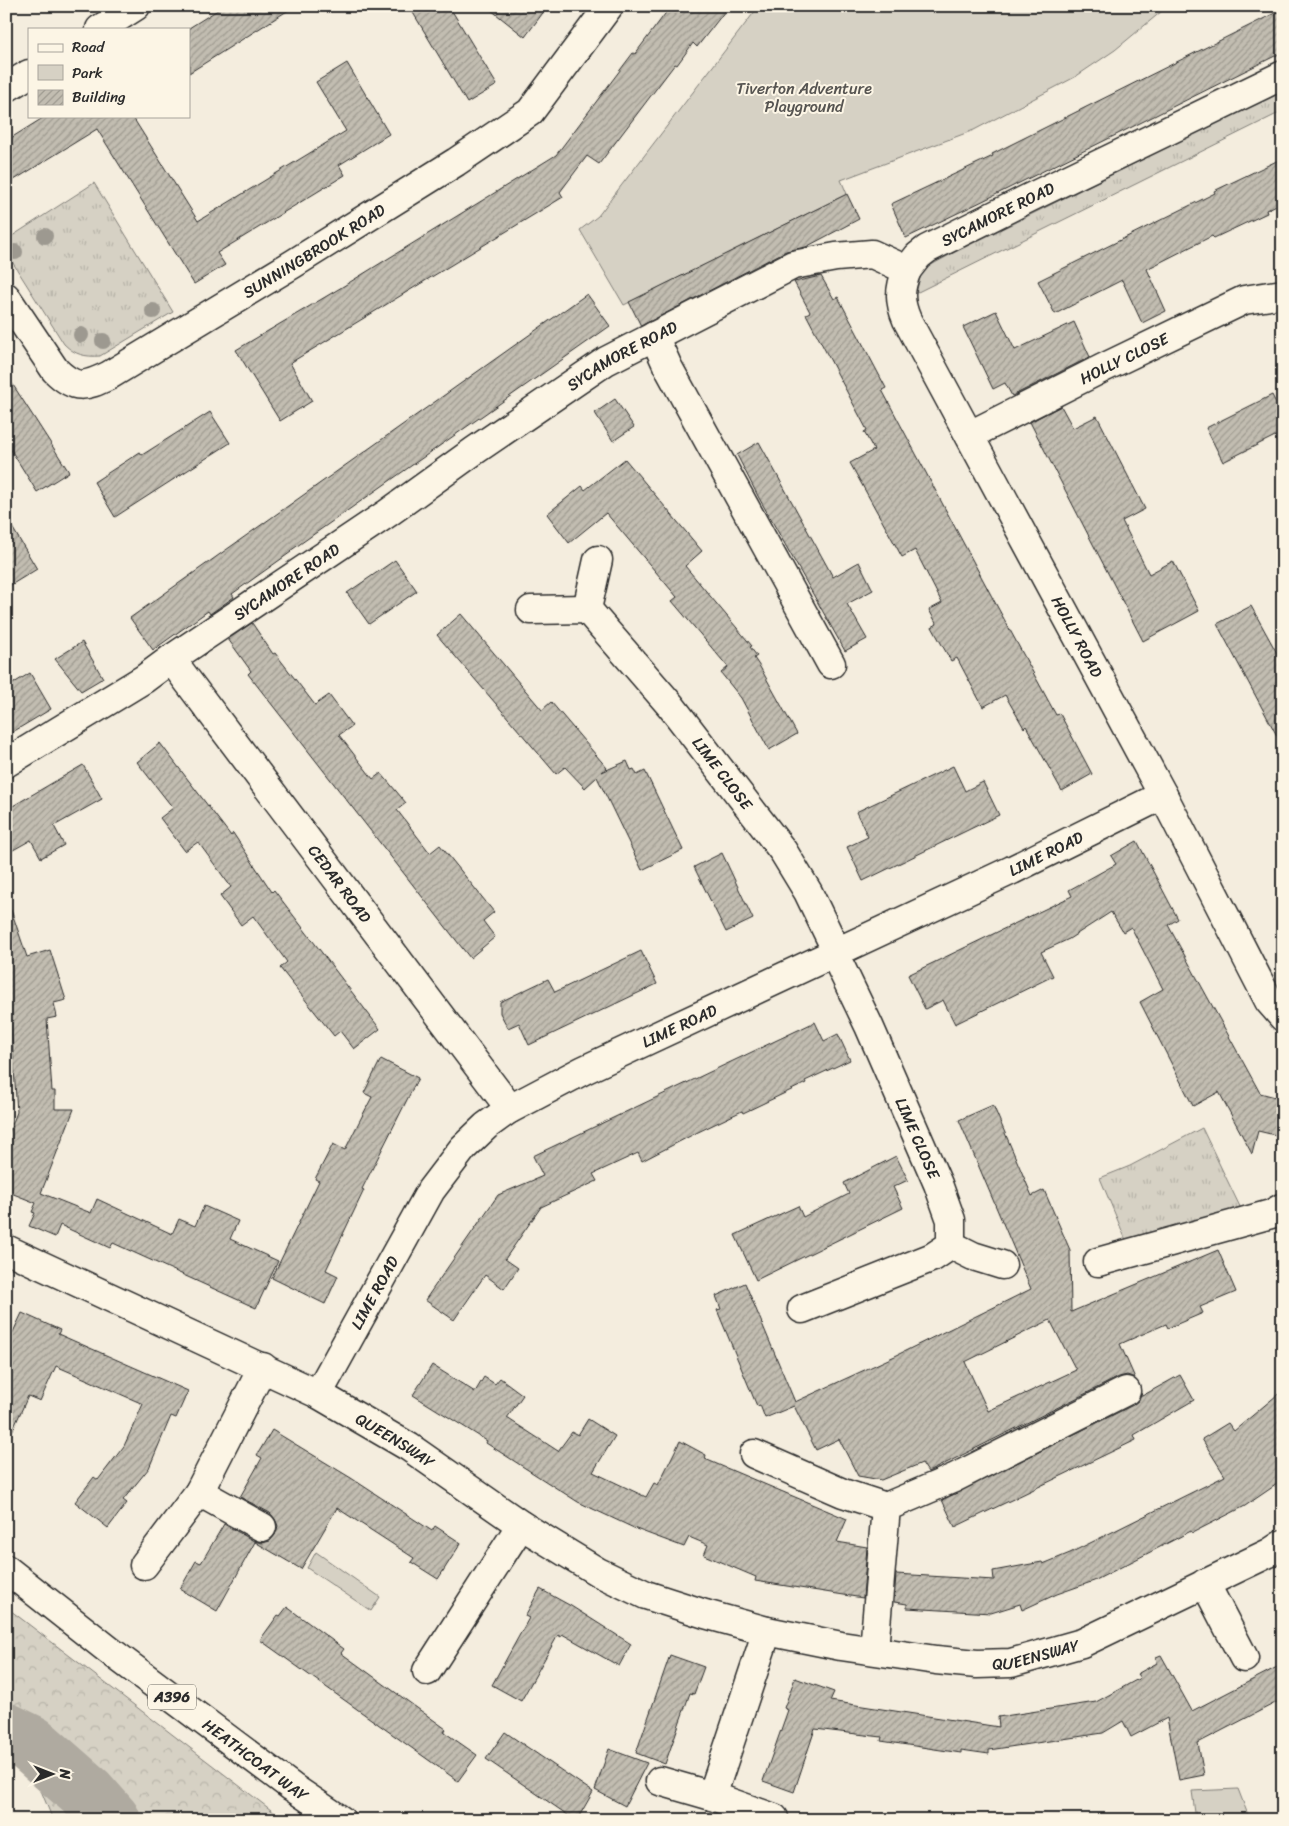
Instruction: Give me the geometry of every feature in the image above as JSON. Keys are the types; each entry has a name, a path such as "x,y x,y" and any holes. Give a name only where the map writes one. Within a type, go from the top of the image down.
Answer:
{"street":[{"path":"102,28 136,6"},
{"name":"SUNNINGBROOK ROAD","path":"6,297 55,370 64,380 75,384 89,385 108,376 293,264 456,162 530,112 609,6"},
{"path":"6,88 28,75"},
{"name":"SYCAMORE ROAD","path":"6,763 144,679 388,513 548,399 606,361 793,265 836,257 872,254 906,270 918,256 943,241 1283,76"},
{"name":"HOLLY ROAD","path":"906,270 901,285 900,305 906,320 970,435 1276,1009"},
{"name":"HOLLY CLOSE","path":"970,435 1244,300 1283,294"},
{"path":"654,336 668,367 831,664"},
{"path":"531,610 587,609 598,560"},
{"name":"LIME CLOSE","path":"587,609 671,706 783,851 808,892 938,1184 951,1220 951,1245"},
{"name":"CEDAR ROAD","path":"171,659 496,1091 508,1110"},
{"name":"LIME ROAD","path":"318,1394 431,1190 463,1148 486,1126 508,1110 584,1070 1012,870 1163,795"},
{"path":"1098,1262 1271,1214 1283,1207"},
{"path":"802,1309 933,1257 951,1245 974,1256 1002,1265"},
{"name":"QUEENSWAY","path":"7,1252 263,1367 318,1394 409,1447 520,1525 598,1572 646,1595 767,1631 841,1646 936,1660 977,1664 1011,1663 1082,1643 1271,1552 1283,1544"},
{"path":"144,1566 199,1492 263,1367"},
{"path":"754,1454 844,1493 886,1506 954,1478 1126,1391"},
{"path":"199,1492 262,1527"},
{"path":"874,1650 886,1506"},
{"path":"427,1671 520,1525"},
{"name":"HEATHCOAT WAY","path":"6,1569 110,1652 292,1787 341,1820"},
{"path":"1205,1583 1244,1658"},
{"path":"712,1796 767,1631"},
{"path":"660,1781 712,1796 774,1818"}],"green space":[{"name":"Tiverton Adventure Playground","path":"759,6 1168,6 1115,50 1075,77 974,130 841,180 847,194 624,305 580,230 598,216"},
{"path":"1283,90 1283,111 916,293 922,270"},
{"path":"94,183 173,312 100,356 85,356 76,353 64,344 6,252 6,240"},
{"path":"1202,1128 1244,1215 1128,1245 1100,1178 1130,1166"},
{"path":"316,1552 380,1597 371,1611 307,1568"},
{"path":"6,1607 284,1820 53,1820 29,1761 6,1750"},
{"path":"1238,1789 1250,1820 1196,1820 1192,1791"}],"building":[{"path":"224,6 295,6 190,72 189,28"},
{"path":"409,6 449,6 497,85 467,103"},
{"path":"486,6 548,6 525,37"},
{"path":"671,6 729,6 697,47 693,43 677,65 675,64 599,164 587,156 560,192 563,197 290,363 312,401 280,421 236,350 556,155"},
{"path":"1283,9 1283,52 906,238 891,204 993,156 992,154"},
{"path":"347,63 389,134 339,165 345,175 217,253 225,265 194,284 97,129 6,185 6,141 43,118 133,118 198,221 346,131 316,82"},
{"path":"1283,158 1283,202 1266,210 1267,213 1214,238 1212,236 1147,269 1166,311 1142,323 1122,280 1055,314 1038,281"},
{"path":"847,194 859,219 806,247 786,251 641,326 629,302"},
{"path":"821,276 834,299 838,297 886,388 882,390 991,595 1056,715 1060,714 1092,774 1062,791 1026,726 1024,728 1005,695 983,707 957,658 951,661 932,627 937,624 929,610 942,603 915,550 902,557 850,463 874,450 864,432 867,430 806,314 810,312 794,282"},
{"path":"587,294 610,326 290,551 232,594 234,597 210,614 208,611 153,650 130,618"},
{"path":"996,311 1015,350 1074,322 1090,357 1012,396 1005,383 993,389 963,327"},
{"path":"6,374 69,472 37,492 6,442"},
{"path":"1272,395 1283,417 1283,432 1223,462 1206,428"},
{"path":"615,399 634,427 613,441 595,413"},
{"path":"1061,406 1073,428 1097,416 1145,509 1122,521 1149,574 1173,561 1199,611 1143,641 1030,422"},
{"path":"210,412 230,443 115,517 94,482 140,452 142,455"},
{"path":"759,442 833,577 859,562 873,590 847,604 867,639 845,651 737,455"},
{"path":"625,459 702,551 685,566 752,646 750,647 757,656 754,658 797,734 769,750 741,698 721,673 728,667 672,601 677,597 606,513 569,543 547,514 582,486 585,490"},
{"path":"6,517 37,569 6,588"},
{"path":"395,560 417,591 369,624 347,593"},
{"path":"1251,606 1283,664 1283,747 1217,624"},
{"path":"461,614 542,710 551,702 607,768 602,772 627,761 631,770 634,769 637,775 645,771 683,850 642,870 597,777 585,788 565,767 556,774 437,635"},
{"path":"252,623 273,654 275,653 315,705 329,695 352,726 339,735 373,779 381,773 406,803 397,810 430,853 440,845 494,912 483,921 495,937 470,958 248,674 251,671 228,639"},
{"path":"82,642 103,678 81,691 55,659"},
{"path":"30,673 51,709 6,736 6,688"},
{"path":"160,743 231,836 233,833 272,892 274,890 380,1029 354,1049 340,1031 334,1036 280,968 287,962 253,916 241,925 220,896 231,887 198,842 185,851 160,818 173,808 137,762"},
{"path":"83,765 102,799 54,826 64,845 41,858 31,840 6,854 6,810"},
{"path":"953,766 965,791 983,782 999,815 863,881 847,847 868,837 856,812"},
{"path":"1137,841 1178,919 1168,925 1260,1093 1283,1099 1283,1137 1258,1131 1252,1154 1219,1092 1193,1106 1140,1002 1163,989 1131,927 1123,932 1111,912 1069,939 1041,952 1053,976 955,1024 943,1000 925,1009 908,975 1072,896 1069,890 1116,864 1111,856"},
{"path":"722,853 753,919 726,932 694,867"},
{"path":"11,910 27,957 50,950 66,1000 54,1003 57,1017 47,1019 52,1091 55,1091 55,1109 74,1109 41,1193 91,1213 97,1199 172,1234 179,1219 195,1226 204,1206 238,1221 230,1239 278,1261 256,1308 113,1243 110,1248 60,1225 55,1237 29,1226 35,1213 32,1212 36,1203 6,1191 6,1141 17,1112 10,1012 6,1012 6,911"},
{"path":"641,951 657,984 529,1045 519,1023 508,1028 500,1013 500,1002 548,979 555,992"},
{"path":"815,1022 824,1041 838,1034 850,1060 743,1113 742,1111 696,1133 642,1161 638,1153 593,1174 597,1181 541,1207 505,1259 518,1268 504,1289 485,1275 454,1320 425,1300 498,1195 543,1176 533,1156"},
{"path":"381,1059 418,1078 362,1189 364,1190 326,1270 338,1276 325,1304 272,1278 319,1181 315,1179 333,1144 345,1150 372,1097 364,1093"},
{"path":"993,1105 1032,1196 1044,1190 1070,1250 1071,1312 1218,1250 1236,1292 1200,1307 1203,1313 1168,1328 1166,1324 1120,1344 1135,1378 1127,1375 1119,1377 928,1472 922,1463 881,1480 858,1476 839,1439 816,1450 794,1406 765,1418 760,1405 757,1406 717,1310 721,1309 716,1296 745,1283 795,1402 895,1356 1031,1289 959,1120","holes":["1050,1320 1076,1370 988,1411 965,1362"]},
{"path":"896,1156 908,1180 893,1187 903,1208 756,1280 735,1235 798,1206 803,1217 849,1194 844,1183"},
{"path":"22,1313 60,1330 58,1334 188,1391 176,1418 171,1416 149,1468 123,1500 127,1503 108,1528 75,1502 94,1477 98,1480 124,1446 143,1404 56,1366 40,1401 28,1396 6,1445 6,1347"},
{"path":"432,1365 475,1392 484,1377 495,1384 500,1378 523,1395 507,1418 558,1451 572,1432 578,1435 588,1419 615,1436 593,1472 646,1497 654,1483 658,1485 680,1441 706,1455 705,1459 847,1519 837,1542 867,1547 863,1598 755,1581 756,1577 704,1555 708,1545 689,1537 684,1547 636,1529 578,1502 486,1443 487,1441 413,1395"},
{"path":"1180,1375 1194,1400 1134,1435 1136,1440 955,1527 942,1500 1133,1405 1139,1400 1141,1393 1142,1396"},
{"path":"1283,1390 1283,1480 1245,1506 1192,1533 1191,1531 1094,1581 1057,1594 1022,1610 1020,1604 991,1613 907,1608 907,1604 894,1602 896,1574 994,1580 993,1571 1042,1562 1043,1564 1070,1553 1225,1476 1202,1439 1228,1423 1234,1431"},
{"path":"272,1430 351,1478 432,1531 435,1526 461,1543 438,1579 411,1562 414,1558 337,1508 301,1569 255,1542 217,1611 180,1589 196,1561 201,1563 224,1524 254,1541 262,1543 270,1541 275,1535 278,1526 270,1513 240,1497 262,1458 257,1455"},
{"path":"540,1589 631,1644 619,1666 562,1634 561,1637 558,1635 521,1701 492,1685 529,1618 525,1616"},
{"path":"287,1607 344,1649 341,1653 446,1729 444,1732 477,1755 458,1781 260,1640 278,1615 280,1616"},
{"path":"670,1655 704,1667 694,1694 690,1693 665,1764 636,1753"},
{"path":"1161,1655 1192,1711 1283,1664 1283,1699 1198,1743 1204,1775 1179,1780 1167,1718 1131,1737 1123,1721 1103,1733 989,1750 989,1754 961,1750 961,1753 881,1741 882,1737 815,1729 794,1792 763,1781 788,1710 784,1708 795,1678 834,1692 830,1701 999,1727 998,1717 1096,1702 1140,1678 1137,1674 1157,1663 1156,1657"},
{"path":"505,1732 593,1792 577,1820 486,1759"},
{"path":"609,1749 647,1763 625,1806 595,1790"}],"waterway":[{"path":"6,1732 31,1744 88,1794 111,1820"}]}
